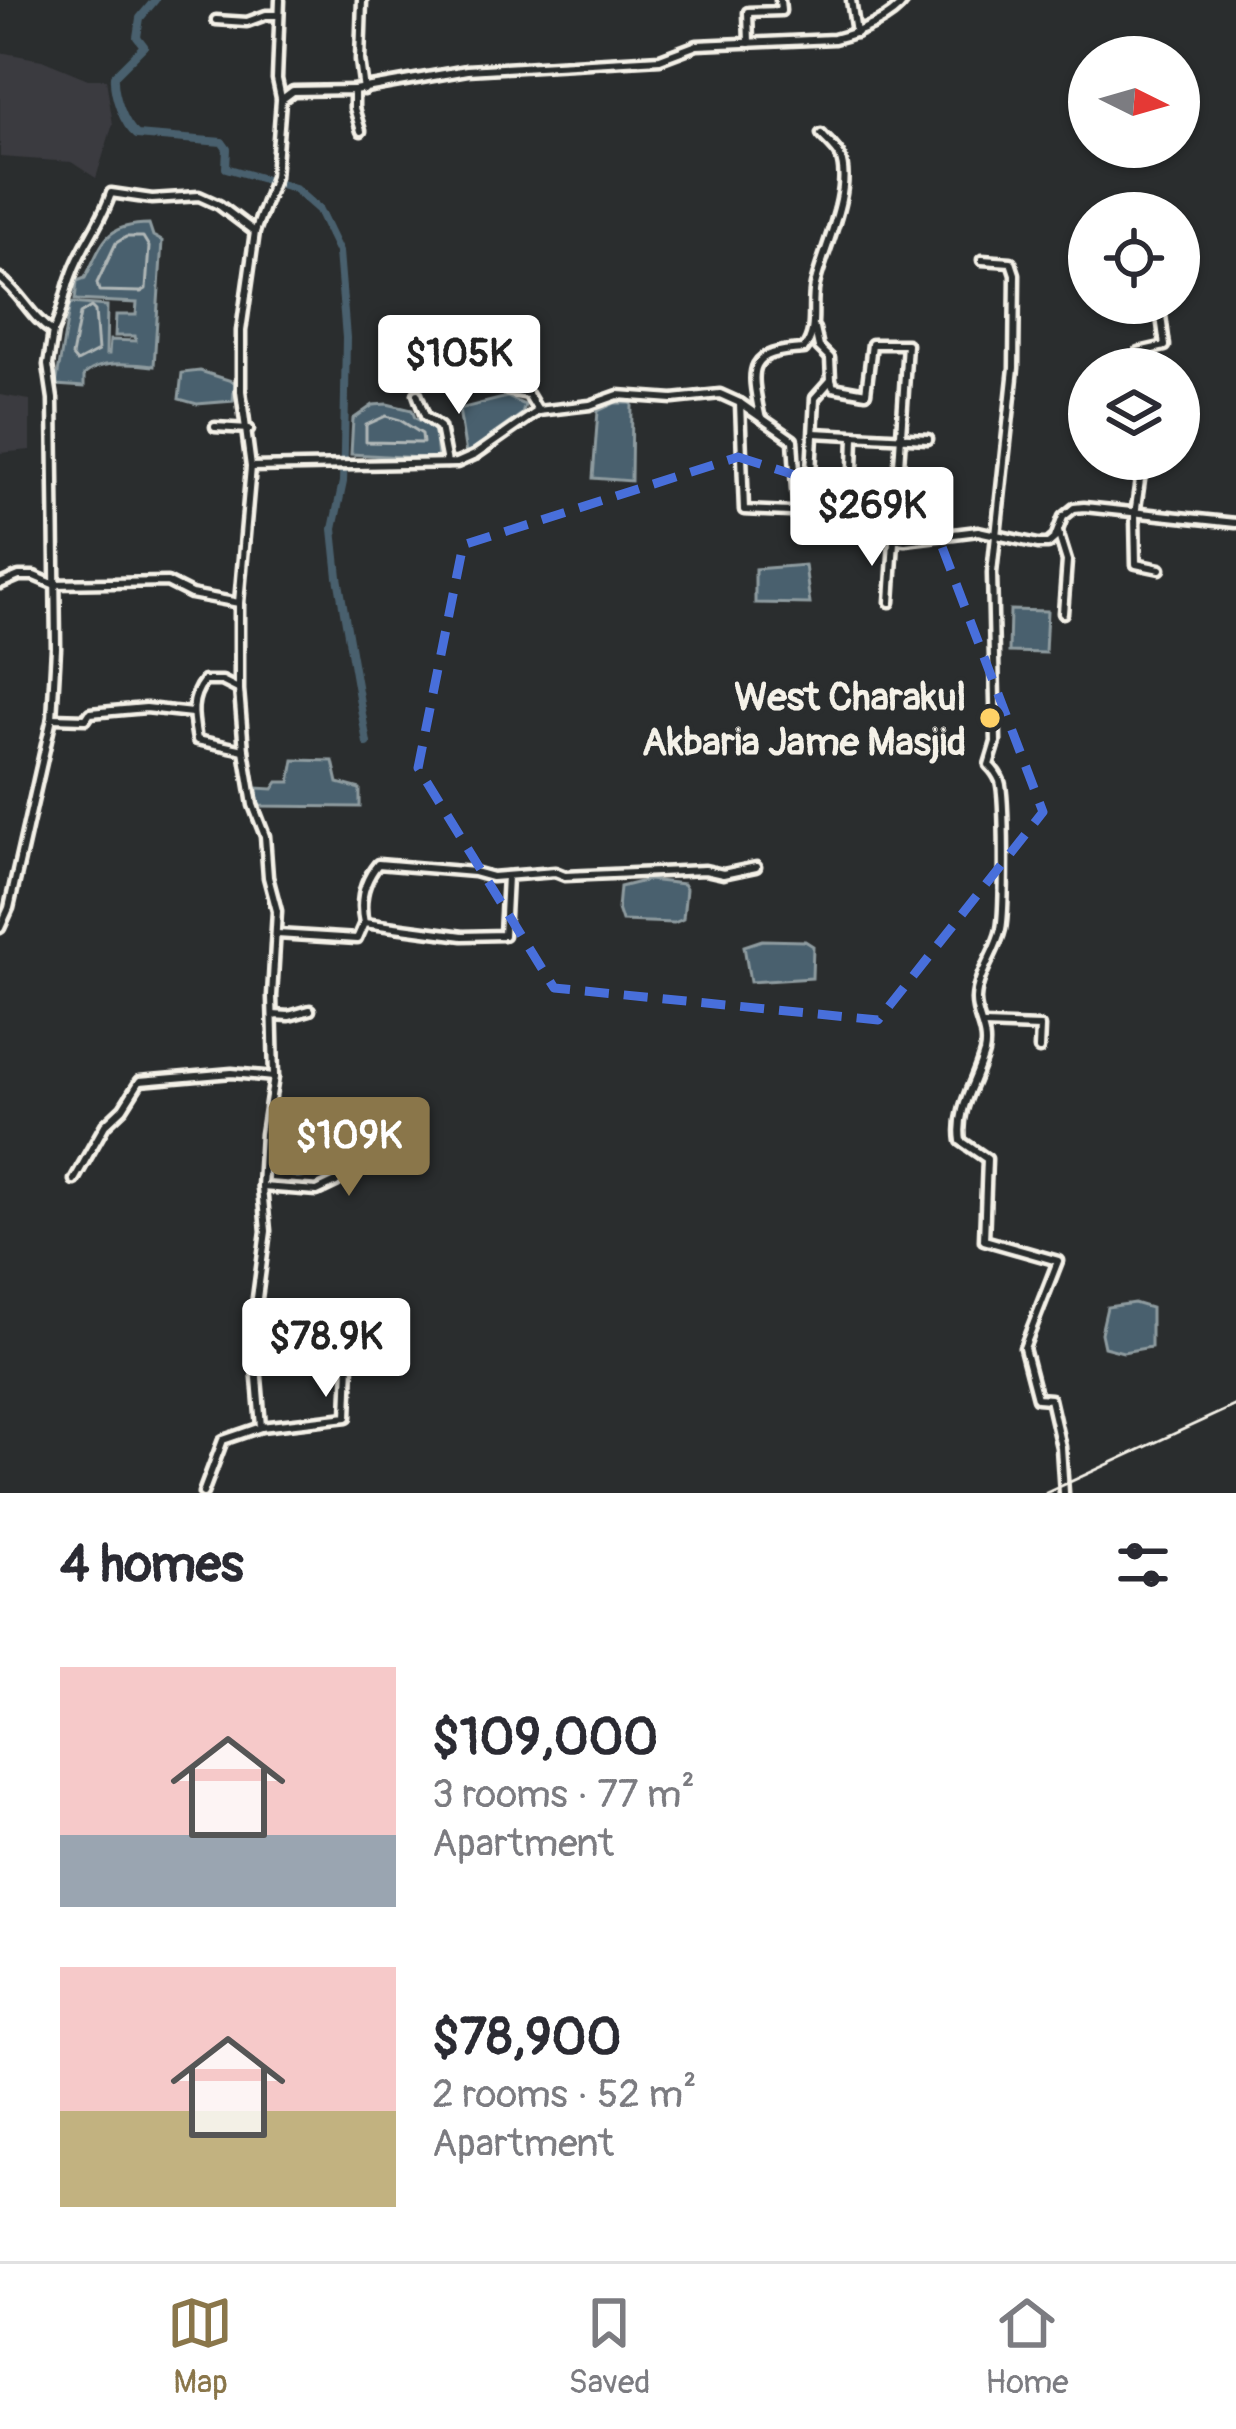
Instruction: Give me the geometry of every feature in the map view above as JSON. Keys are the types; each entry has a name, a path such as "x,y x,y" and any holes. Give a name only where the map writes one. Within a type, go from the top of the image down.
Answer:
{"street":[{"path":"261,1426 253,1328 266,1231 262,1187 274,1077 277,911 244,750 239,690 238,603 251,467 241,391 241,331 255,232 274,181 281,100 277,79 280,0"},
{"path":"362,0 364,90"},
{"path":"748,43 748,12 781,11 780,0"},
{"path":"851,0 856,33"},
{"path":"281,100 293,91 364,90 467,70 633,62 660,59 697,45 834,39 856,33 900,8 905,0"},
{"path":"216,20 247,22 266,14 278,15"},
{"path":"355,89 354,107 362,131"},
{"path":"821,134 840,156 842,199 813,290 814,319 820,347 830,358 833,387 866,393 872,344 907,344 890,602"},
{"path":"0,928 9,908 52,718 56,647 53,399 48,364 70,278 104,216 111,193 152,199 199,196 255,232"},
{"path":"982,260 1010,262 1015,274 1014,368 992,589 996,742 989,765 1001,784 1005,886 1001,929 976,993 984,1051 970,1082 959,1127 961,1141 987,1159 984,1240 1058,1261 1024,1348 1036,1398 1050,1399 1061,1447 1064,1493"},
{"path":"0,278 15,289 36,321 53,332"},
{"path":"814,319 804,349 768,352 758,359 752,374 760,415 793,440 797,504 828,515 851,532 905,540 978,531 1048,544 1073,508 1236,523"},
{"path":"1156,348 1165,346 1162,324"},
{"path":"813,511 815,398 831,380"},
{"path":"507,390 528,394 538,411"},
{"path":"416,394 425,416 440,427 447,463"},
{"path":"251,467 457,463 538,411 590,405 618,395 673,399 720,394 760,415"},
{"path":"740,403 744,510 895,514"},
{"path":"215,427 248,429"},
{"path":"814,433 928,439"},
{"path":"851,532 854,436"},
{"path":"1140,480 1136,564 1160,568"},
{"path":"1058,532 1066,561 1063,613"},
{"path":"0,584 19,576 53,584 167,582 191,594 238,603"},
{"path":"239,690 222,681 204,681 195,692 193,713 197,740 244,750"},
{"path":"52,718 86,719 90,713 146,708 193,713"},
{"path":"277,934 357,939 364,922 361,906 368,876 377,864 507,876 705,870 723,874 756,867"},
{"path":"364,922 463,936 504,935 507,876"},
{"path":"273,1015 310,1010"},
{"path":"984,1025 1040,1028 1039,1049"},
{"path":"74,1180 105,1125 140,1082 232,1073 274,1077"},
{"path":"262,1187 317,1191 347,1170 416,1153"},
{"path":"203,1493 223,1440 261,1426 347,1417 350,1335"}],"highlighted area":[{"path":"738,457 931,518 1043,812 878,1020 554,988 418,768 463,545"}],"shaded area":[{"path":"0,52 42,60 88,79 106,79 113,124 96,178 71,162 0,157"},
{"path":"0,395 30,400 30,450 0,453"}],"water":[{"path":"149,224 153,236 162,241 154,366 108,365 84,375 84,387 56,385 70,303 107,306 106,354 110,340 136,341 135,336 115,336 116,315 136,315 137,303 75,300 77,281 85,278 114,232"},
{"path":"200,371 235,382 233,401 197,404 179,399 182,373"},
{"path":"507,397 525,405 522,414 466,454 459,409"},
{"path":"615,403 632,403 631,481 593,478 598,411"},
{"path":"373,405 412,410 415,418 435,428 438,459 351,454 353,419"},
{"path":"805,565 810,604 755,603 755,569"},
{"path":"1010,610 1047,611 1045,653 1009,652"},
{"path":"294,760 333,761 338,783 360,789 360,807 256,806 257,788 273,789 278,782 290,782"},
{"path":"648,880 683,884 683,919 674,923 622,921 620,887"},
{"path":"762,940 805,941 813,946 812,978 750,982 744,946"},
{"path":"285,1133 333,1138 339,1175 277,1173 277,1149"},
{"path":"1134,1303 1151,1308 1151,1347 1123,1352 1104,1347 1101,1333 1107,1307"}],"waterway":[{"path":"155,0 140,18 137,37 144,46 114,76 127,124 137,135 222,142 227,149 226,168 294,188 319,210 339,252 346,338 344,449 333,529 367,743"}],"railway":[{"path":"1046,1493 1236,1405"}],"place":[{"name":"West Charakul Akbaria Jame Masjid","path":"990,718"}]}
